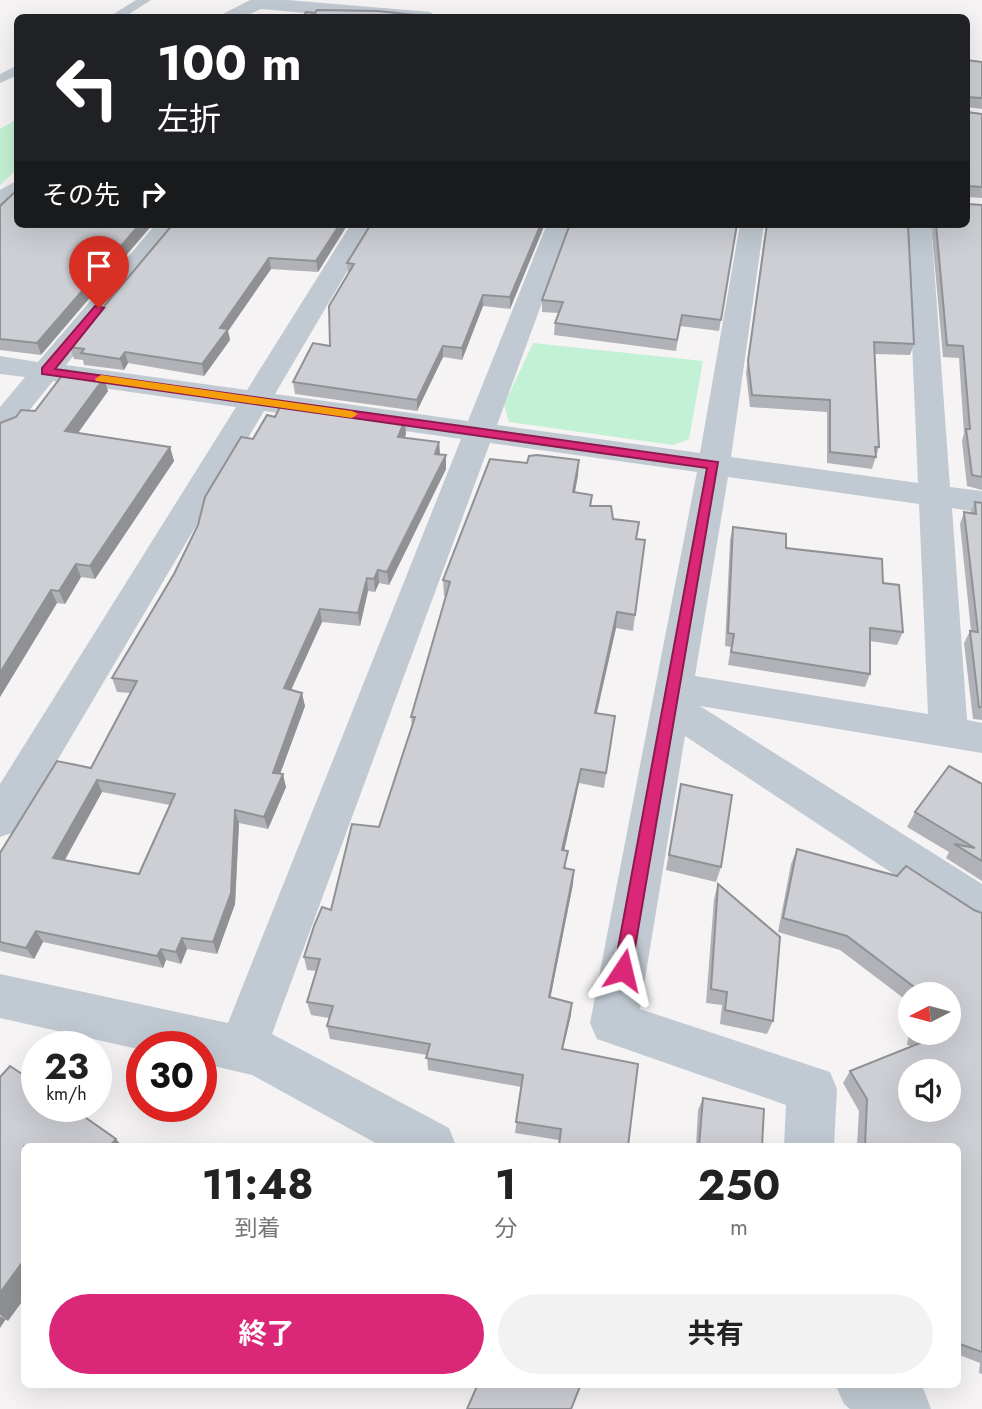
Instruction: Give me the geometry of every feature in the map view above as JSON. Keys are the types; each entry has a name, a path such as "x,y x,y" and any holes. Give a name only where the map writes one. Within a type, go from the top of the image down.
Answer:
{"street":[{"path":"233,14 259,2 387,14"},
{"path":"0,204 14,191"},
{"path":"0,426 166,228"},
{"path":"7,796 361,228"},
{"path":"242,1049 557,228"},
{"path":"751,228 714,465 614,1023 812,1089 809,1143"},
{"path":"672,697 965,735 934,495 919,228"},
{"path":"0,365 982,502"},
{"path":"672,697 982,908"},
{"path":"0,996 260,1053 425,1143"},
{"path":"870,1388 902,1409"}],"lane":[{"path":"120,14 145,0"}],"green space":[{"path":"14,121 14,172 0,185 0,129"},
{"path":"533,343 703,361 689,439 673,445 509,422 504,405"}],"building":[{"path":"317,10 405,14 305,14 315,13"},
{"path":"970,60 982,62 982,98 970,97"},
{"path":"970,112 982,114 982,187 970,186"},
{"path":"14,193 14,228 137,228 37,343 0,339 0,206"},
{"path":"970,204 982,205 982,477 972,475 966,429 970,429 963,346 947,345 936,228 970,228"},
{"path":"170,228 337,228 316,261 269,258 220,328 228,329 202,364 125,352 120,359 81,353 84,349 70,347"},
{"path":"369,228 539,228 510,297 483,295 462,348 443,346 417,400 293,382 313,343 330,346 329,306 354,264 347,263"},
{"path":"569,228 736,228 721,320 682,315 677,340 555,323 563,302 542,300"},
{"path":"766,228 908,228 914,344 874,342 879,447 875,447 876,457 830,452 830,400 752,395 748,361"},
{"path":"64,373 104,378 65,431 170,447 90,566 76,564 59,591 51,590 0,673 0,423 16,417 21,410 35,411"},
{"path":"282,403 405,420 398,437 439,442 435,454 446,455 387,572 378,570 374,579 367,578 358,613 320,609 284,688 302,693 273,773 283,774 264,817 235,810 231,893 213,942 182,938 176,952 161,949 157,956 36,931 26,948 0,942 0,853 57,761 91,768 137,681 112,678 174,574 198,525 205,497 241,437 253,439 267,415 275,417","holes":["97,780 175,794 139,874 53,858"]},
{"path":"529,456 579,460 573,492 592,495 590,506 611,506 613,519 639,522 636,539 645,540 635,615 617,612 595,713 615,716 606,773 581,769 562,850 568,851 564,868 574,870 549,997 572,1003 562,1049 638,1064 628,1143 559,1143 561,1129 516,1122 523,1075 426,1058 430,1044 327,1026 333,1006 307,1002 320,959 304,957 314,926 322,907 331,910 352,824 379,827 415,717 411,717 450,582 443,580 490,459 527,463"},
{"path":"975,502 982,503 982,707 979,707 970,631 978,632 964,512 976,514"},
{"path":"733,527 786,534 786,548 882,559 883,583 899,585 903,632 870,628 870,674 731,652 734,634 728,633"},
{"path":"949,766 982,784 982,861 954,844 975,848 915,812"},
{"path":"681,784 732,795 721,867 669,855"},
{"path":"797,849 897,876 906,866 982,913 982,1352 961,1344 961,1143 865,1143 867,1099 850,1071 915,1045 961,1045 961,982 908,982 847,936 783,918"},
{"path":"718,884 780,937 773,1021 725,1010 727,992 711,989"},
{"path":"10,1066 21,1073 21,1122 92,1122 116,1139 113,1143 21,1143 21,1264 0,1293 0,1077"},
{"path":"703,1098 764,1109 762,1143 699,1143"},
{"path":"476,1388 579,1388 571,1409 467,1409"}],"slow traffic":[{"path":"101,379 352,414"}],"route":[{"path":"99,308 46,371 714,465 623,970"}]}
